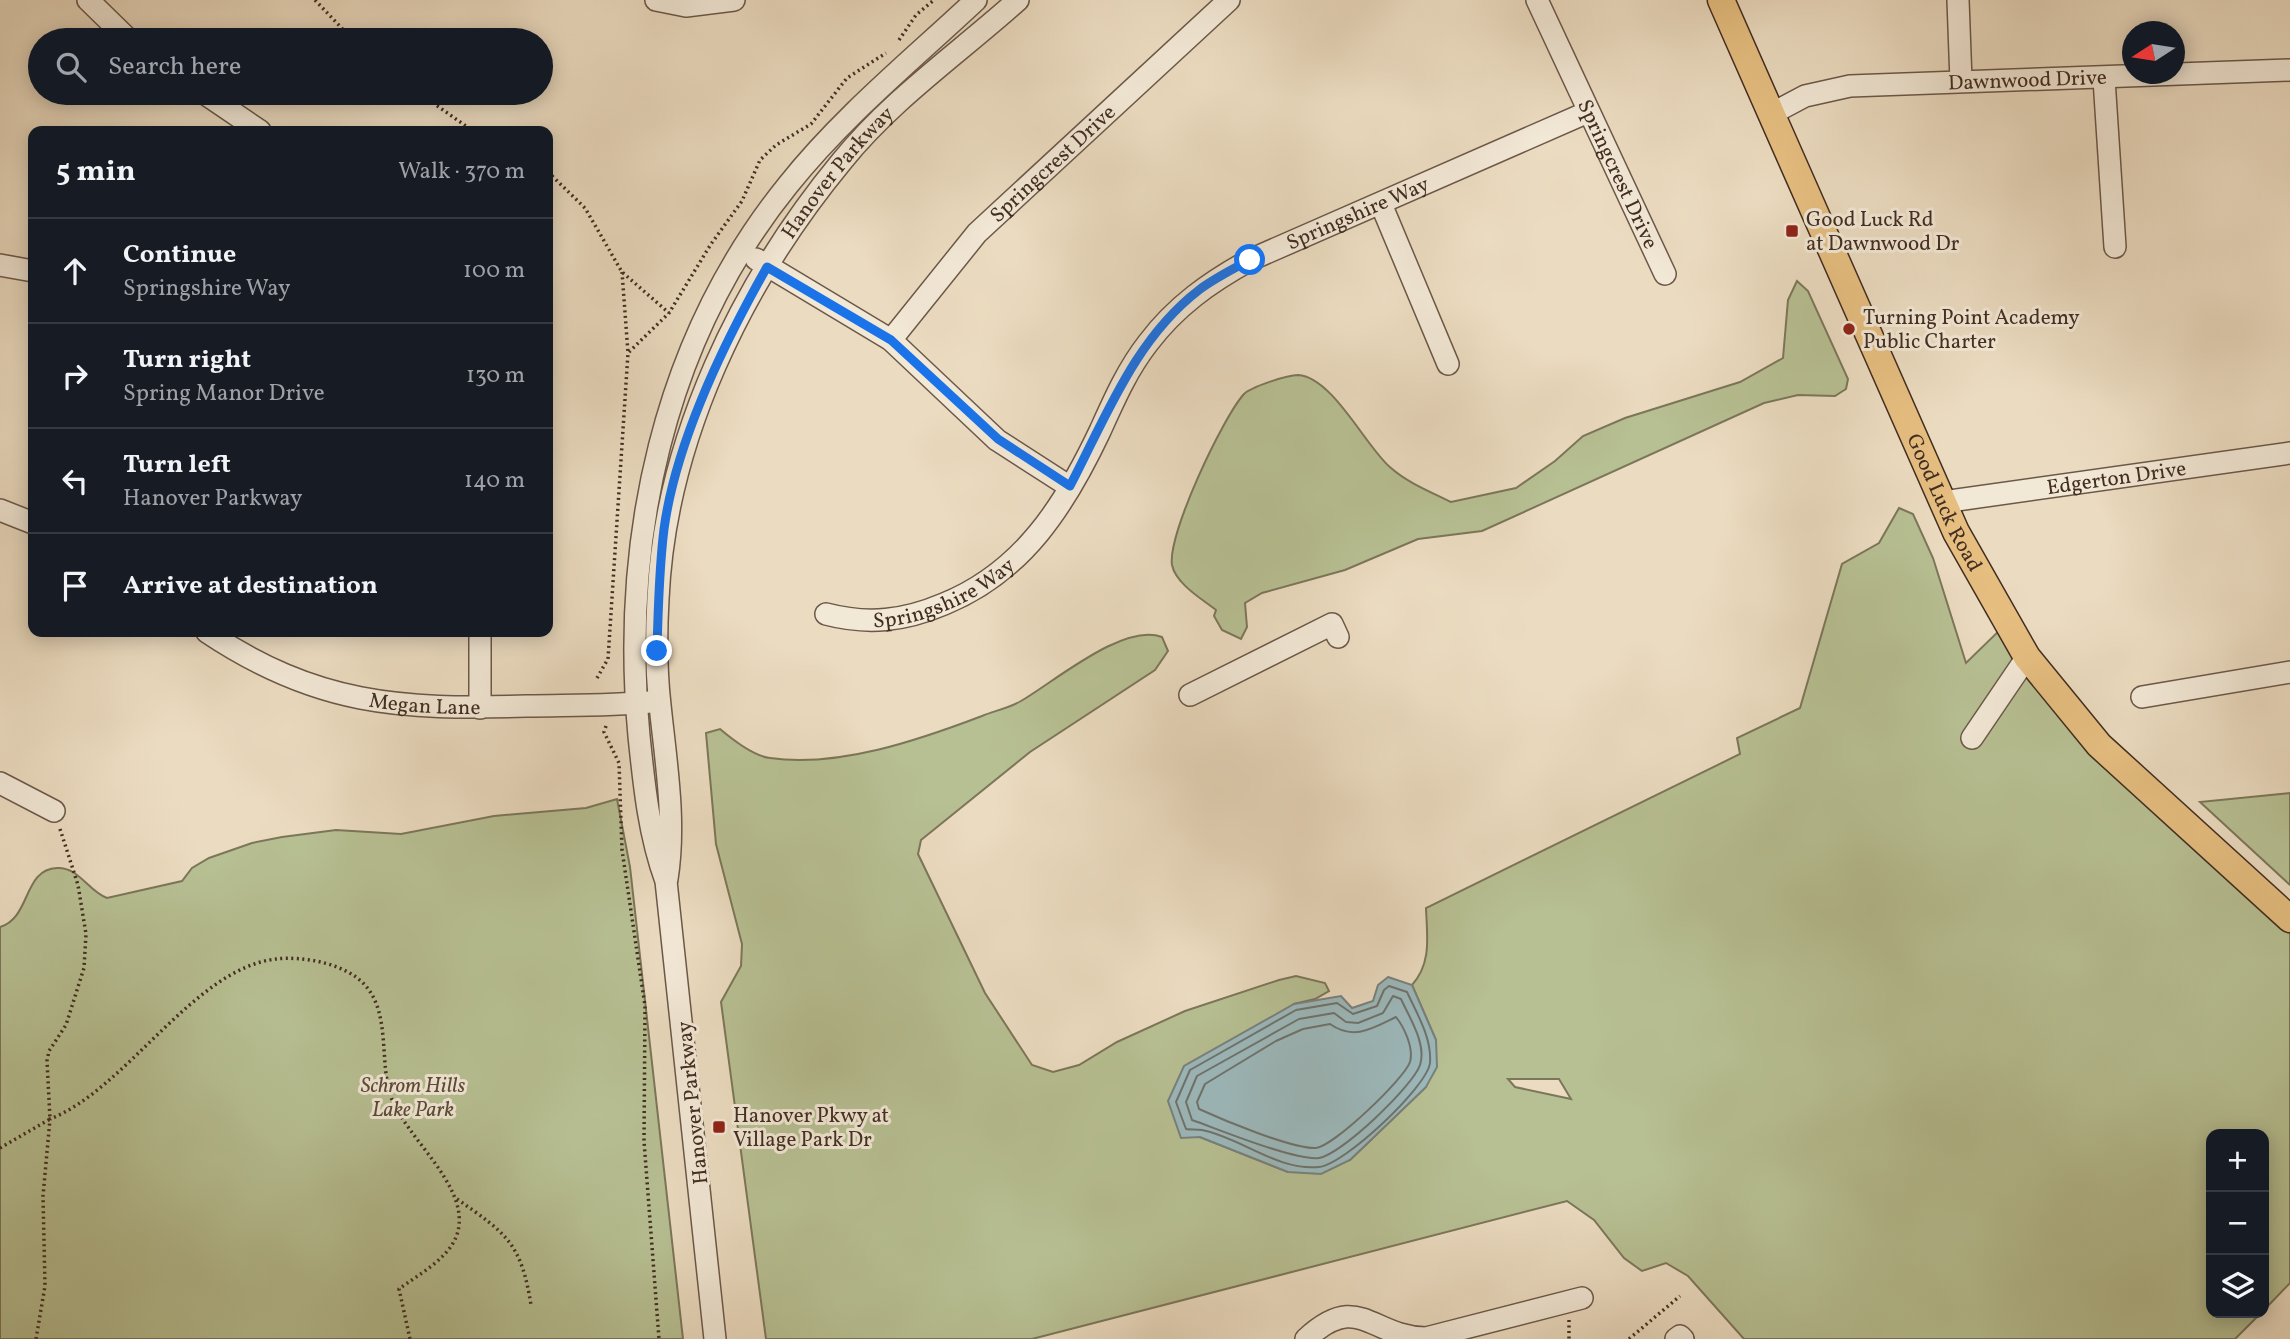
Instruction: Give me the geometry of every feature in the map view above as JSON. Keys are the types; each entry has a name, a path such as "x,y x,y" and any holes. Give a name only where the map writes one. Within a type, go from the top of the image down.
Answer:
{"main road":[{"name":"Good Luck Road","path":"1721,0 1943,502 1968,554 2026,657 2099,745 2290,919"}],"street":[{"path":"88,0 117,28"},
{"path":"656,0 686,6 734,0"},
{"name":"Hanover Parkway","path":"717,1334 666,881 654,848 636,704 635,587 658,444 684,367 716,298 743,250 786,187 827,139 976,0"},
{"name":"Hanover Parkway","path":"666,881 672,847 660,702 658,597 665,527 676,477 717,362 767,267 842,160 911,91 1018,0"},
{"name":"Springcrest Drive","path":"1537,0 1567,58 1588,112 1665,274"},
{"path":"1958,0 1961,81"},
{"name":"Springcrest Drive","path":"891,340 977,233 1216,4"},
{"name":"Dawnwood Drive","path":"1770,114 1805,96 1833,88 1961,81 2105,79 2290,71"},
{"path":"2105,79 2115,247"},
{"path":"222,105 253,126"},
{"name":"Springshire Way","path":"826,614 858,622 878,622 922,613 970,594 1022,555 1045,529 1125,378 1148,342 1180,307 1200,290 1250,260 1588,112"},
{"path":"1381,204 1448,364"},
{"path":"743,250 891,340 998,439 1070,486"},
{"path":"0,265 28,270"},
{"name":"Edgerton Drive","path":"1943,502 2290,453"},
{"path":"0,510 28,521"},
{"path":"1190,695 1332,624 1338,637"},
{"name":"Megan Lane","path":"215,637 258,664 329,691 382,703 432,709 660,702"},
{"path":"480,637 480,708"},
{"path":"1972,738 2026,657"},
{"path":"2142,697 2290,672"},
{"path":"0,783 54,811"},
{"path":"1306,1339 1323,1323 1338,1317 1352,1317 1408,1336 1426,1338 1582,1298"},
{"path":"1676,1339 1680,1336 1683,1339"}],"path":[{"path":"315,0 342,28"},
{"path":"436,105 466,126"},
{"path":"553,177 585,208 622,272 669,313"},
{"path":"622,272 628,353"},
{"path":"606,726 604,733 615,750 619,763 622,850 645,1006 644,1141 659,1339"},
{"path":"36,1339 46,1286 43,1196 50,1119 47,1061 49,1051 66,1025 77,990 83,968 86,934 78,886 54,811"},
{"path":"0,1148 92,1095 183,1012 218,985 260,962 306,959 341,970 365,985 380,1020 391,1098 457,1199 505,1235 517,1249 531,1305"},
{"path":"410,1339 399,1289 454,1243 459,1229 457,1199"},
{"path":"1629,1339 1680,1296"}],"green space":[{"path":"1797,281 1808,291 1848,379 1846,389 1835,396 1798,395 1764,403 1482,531 1418,539 1345,570 1262,593 1245,603 1247,627 1241,639 1222,630 1214,616 1216,610 1190,590 1174,572 1173,550 1178,529 1198,477 1223,426 1244,394 1254,388 1298,375 1311,379 1336,400 1391,468 1412,483 1451,502 1516,488 1555,461 1583,436 1625,418 1740,382 1783,358 1788,300"},
{"path":"1899,508 1913,514 1933,558 1966,663 2007,623 2027,657 2290,919 2290,1283 2269,1305 2269,1129 2206,1129 2206,1318 2256,1318 2235,1339 1744,1339 1688,1276 1666,1263 1642,1271 1624,1258 1594,1220 1567,1201 1032,1339 766,1339 721,1002 741,966 742,944 716,844 706,733 720,729 750,751 770,758 823,759 878,750 932,734 1016,703 1090,656 1129,638 1146,635 1162,637 1168,651 1155,670 1030,752 921,840 918,854 985,993 1032,1065 1053,1072 1079,1065 1117,1042 1185,1011 1279,980 1296,976 1325,983 1329,991 1315,999 1294,1004 1182,1137 1200,1137 1288,1172 1350,1160 1426,1087 1436,1040 1412,985 1423,968 1425,958 1426,908 1740,754 1737,738 1800,708 1842,564 1879,543","holes":["1508,1079 1559,1079 1571,1099 1515,1087"]},
{"path":"2290,793 2290,885 2200,802"},
{"name":"Schrom Hills Lake Park","path":"617,799 630,867 683,1339 0,1339 0,927 10,922 17,914 38,876 46,870 65,869 107,898 182,881 192,868 209,858 252,843 282,837 336,830 401,834 494,816 586,808"}],"water":[{"path":"1388,977 1412,985 1436,1040 1437,1067 1426,1087 1350,1160 1321,1174 1288,1172 1200,1137 1181,1138 1168,1101 1184,1066 1294,1004 1341,996 1352,1008 1373,1001 1378,985"}],"place":[{"name":"Good Luck Rd at Dawnwood Dr","path":"1792,231"},
{"name":"Turning Point Academy Public Charter","path":"1849,329"},
{"name":"Hanover Pkwy at Village Park Dr","path":"719,1127"}],"route":[{"path":"657,651 658,597 665,527 676,477 717,362 767,267 891,340 941,390 998,439 1027,461 1070,486 1100,431 1110,405 1148,342 1166,320 1200,290 1250,260"}]}
